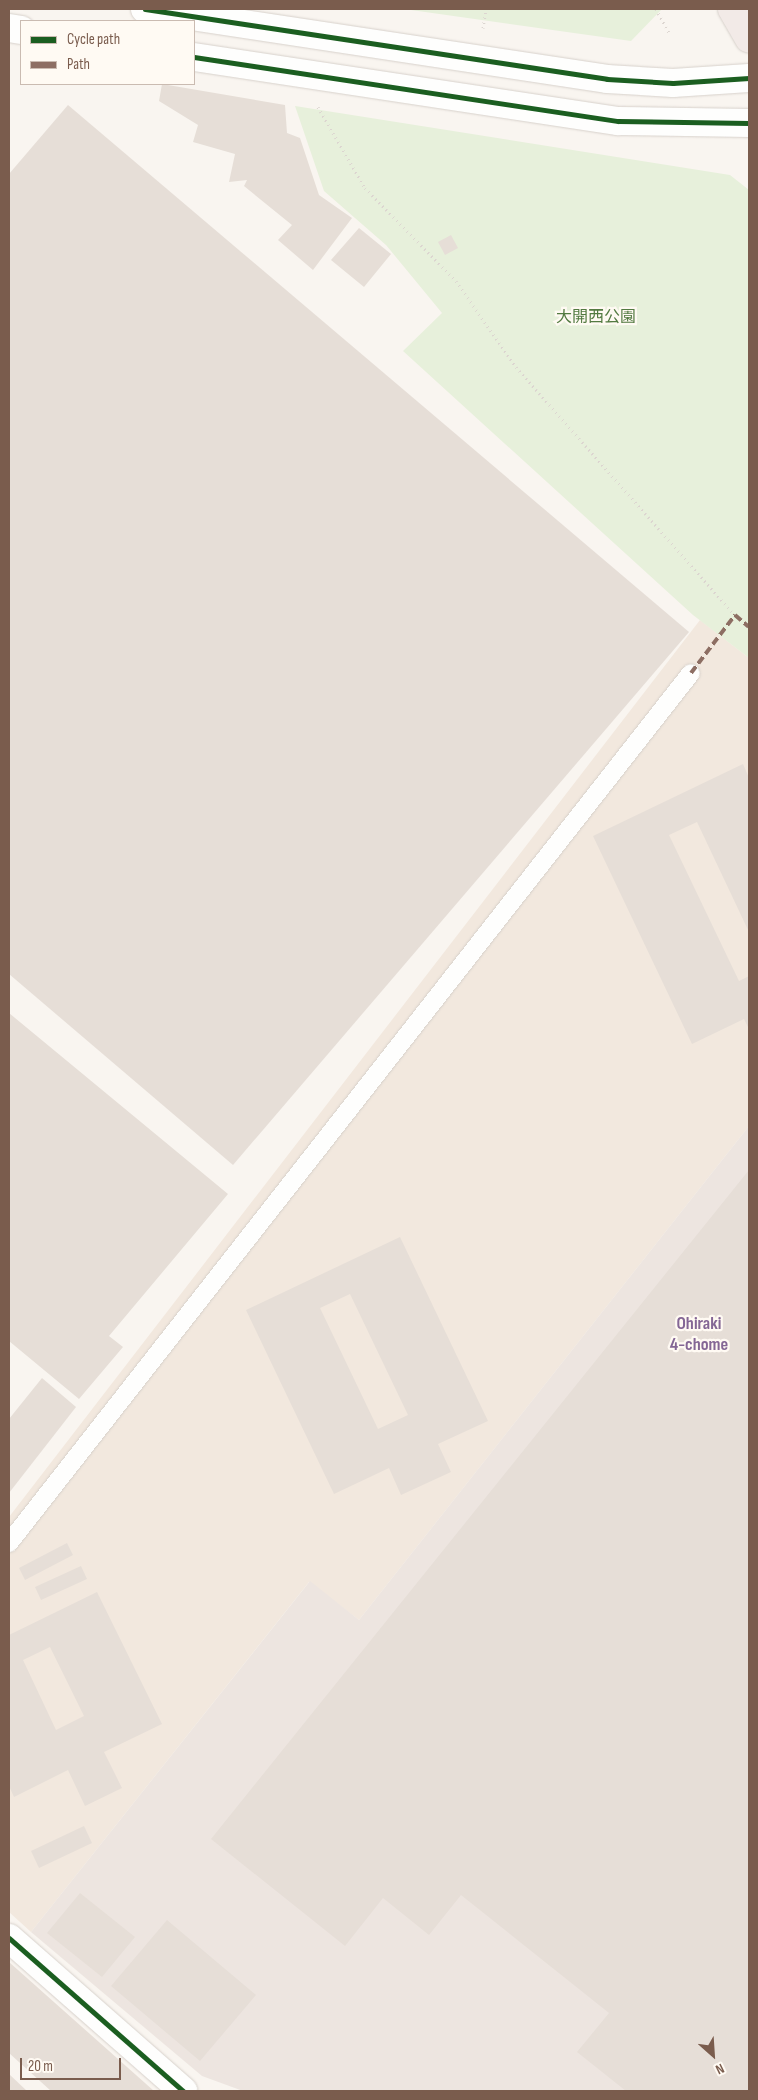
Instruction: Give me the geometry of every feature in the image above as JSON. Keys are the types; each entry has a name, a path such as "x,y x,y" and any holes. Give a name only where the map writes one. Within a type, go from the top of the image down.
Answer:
{"highway":[{"path":"732,9 749,39"}],"street":[{"path":"145,9 598,78 673,83 749,78"},
{"path":"195,57 618,121 749,123"},
{"path":"9,1938 183,2091"}],"lane":[{"path":"9,1543 691,672"}],"path":[{"path":"483,29 486,9"},
{"path":"656,9 670,34"},
{"path":"314,100 365,188 456,281 516,368 735,615"}],"shaded area":[{"path":"700,620 749,658 749,1126 359,1620 309,1582 31,1932 9,1912 9,1517"},
{"path":"749,1126 749,2091 243,2091 202,2076 31,1932 310,1581 359,1620"}],"green space":[{"path":"404,9 662,9 631,41"},
{"name":"大開西公園","path":"295,106 730,175 749,190 749,658 693,615 403,351 442,313 386,245 324,191"}],"building":[{"path":"162,85 168,85 285,105 287,133 300,138 319,195 352,218 313,270 278,240 292,225 244,186 247,180 229,182 235,154 193,142 198,125 159,101"},
{"path":"68,105 689,632 233,1165 9,974 9,174"},
{"path":"359,228 391,254 364,287 331,260"},
{"path":"451,235 458,248 445,255 438,242"},
{"path":"743,764 749,778 749,932 697,822 669,835 739,981 749,976 749,1029 744,1019 692,1044 593,836"},
{"path":"9,1013 228,1194 109,1336 123,1347 79,1399 9,1341"},
{"path":"749,1170 749,2091 626,2091 577,2052 609,2013 461,1895 429,1935 383,1898 345,1946 211,1839"},
{"path":"400,1237 488,1421 438,1444 451,1472 401,1495 389,1468 334,1494 246,1310","holes":["350,1294 408,1415 378,1429 320,1308"]},
{"path":"42,1378 76,1407 9,1493 9,1419"},
{"path":"67,1543 73,1555 25,1580 19,1568"},
{"path":"81,1566 87,1579 41,1600 35,1587"},
{"path":"97,1592 162,1724 104,1752 122,1788 85,1806 68,1770 14,1797 9,1786 9,1635","holes":["50,1647 84,1716 56,1730 23,1660"]},
{"path":"84,1826 92,1843 39,1868 31,1851"},
{"path":"80,1893 135,1937 102,1977 47,1933"},
{"path":"167,1920 256,1995 200,2061 111,1986"},
{"path":"9,1962 154,2091 51,2091 9,2053"},
{"path":"9,2074 27,2091 9,2091"}],"marked path":[{"path":"691,673 735,615 749,627"}],"cycle path":[{"path":"145,9 607,79 673,83 749,78"},
{"path":"195,57 618,121 749,123"},
{"path":"9,1938 183,2091"}],"district":[{"name":"Ohiraki 4-chome","path":"699,1335"}]}
